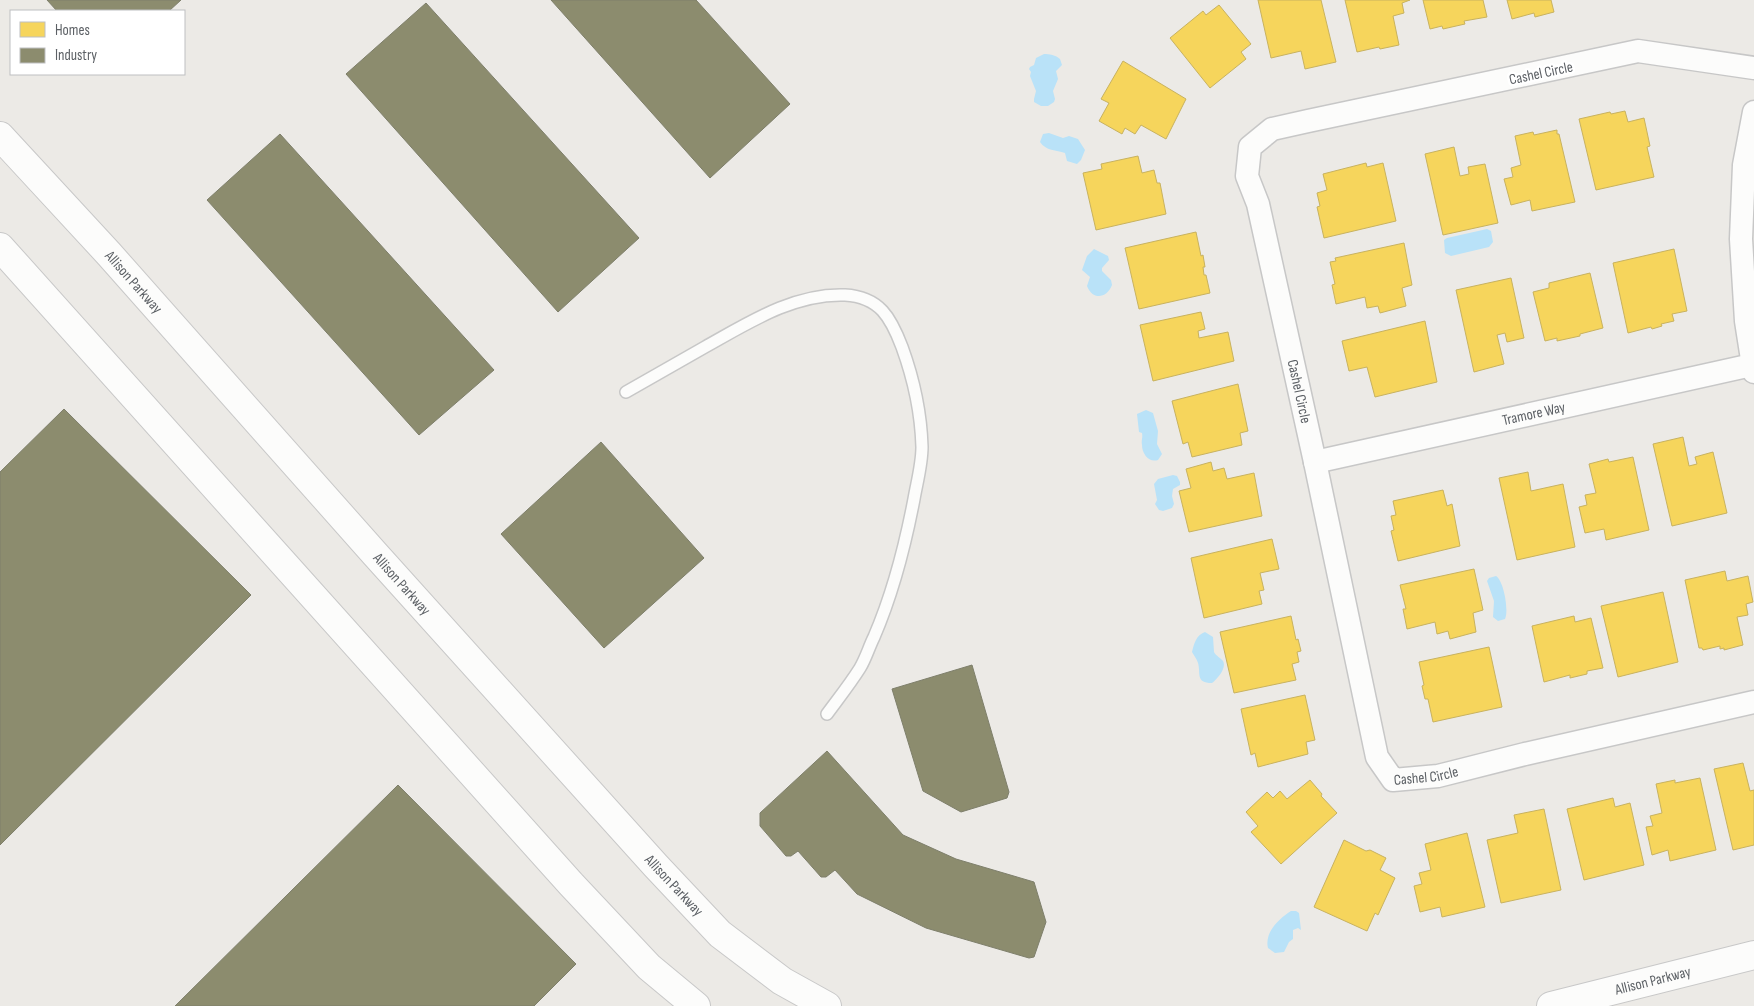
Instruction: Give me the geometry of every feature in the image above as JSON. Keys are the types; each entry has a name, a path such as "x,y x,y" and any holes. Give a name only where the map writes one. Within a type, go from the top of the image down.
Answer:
{"street":[{"name":"Cashel Circle","path":"1754,68 1638,51 1272,129 1250,147 1247,176 1258,204 1315,462 1376,757 1393,780 1438,776 1525,754 1754,702"},
{"path":"1753,369 1746,322 1742,239 1744,165 1754,112"},
{"name":"Allison Parkway","path":"0,136 110,254 395,576 656,866 720,934 782,981 827,1006"},
{"path":"0,247 571,884 649,967 696,1006"},
{"name":"Tramore Way","path":"1315,462 1753,369"},
{"name":"Allison Parkway","path":"1551,1006 1754,955"}],"lane":[{"path":"626,392 759,316 801,301 846,295 873,302 888,316 910,370 919,408 922,449 918,482 907,538 877,630 860,667 827,714"}],"water":[{"path":"1044,54 1060,59 1062,65 1056,71 1058,79 1053,91 1054,102 1048,106 1041,106 1034,102 1036,91 1029,69 1034,65 1036,58"},
{"path":"1049,133 1063,138 1069,136 1078,139 1085,150 1081,160 1077,164 1067,161 1065,153 1048,149 1042,145 1040,142 1043,134"},
{"path":"1487,229 1491,231 1493,242 1489,247 1451,256 1445,253 1444,240 1447,238"},
{"path":"1094,249 1108,256 1109,260 1102,268 1102,271 1111,280 1112,285 1107,293 1100,296 1096,296 1090,291 1087,286 1090,277 1082,270 1087,256"},
{"path":"1146,410 1153,413 1158,431 1157,444 1162,454 1155,461 1149,459 1145,454 1142,448 1142,433 1139,432 1137,414"},
{"path":"1173,475 1177,476 1180,482 1180,485 1173,489 1174,504 1172,508 1163,511 1159,510 1155,504 1157,500 1154,484 1158,479"},
{"path":"1496,576 1499,579 1505,596 1506,610 1505,619 1498,621 1493,617 1494,601 1487,581 1489,578"},
{"path":"1205,632 1213,637 1214,652 1224,664 1221,673 1212,683 1207,683 1201,679 1198,662 1192,652 1197,638"},
{"path":"1291,911 1299,913 1301,930 1298,928 1293,930 1293,939 1289,942 1284,952 1275,953 1268,948 1268,936 1282,917"}],"building: Homes":[{"path":"1258,0 1321,0 1336,62 1305,69 1301,51 1271,58"},
{"path":"1345,0 1410,0 1402,3 1404,13 1393,16 1399,45 1357,52"},
{"path":"1423,0 1483,0 1487,17 1464,21 1465,24 1443,29 1442,26 1430,29"},
{"path":"1507,0 1551,0 1554,12 1535,17 1534,13 1512,19"},
{"path":"1219,5 1251,44 1241,52 1246,59 1210,88 1170,38 1203,11 1206,15"},
{"path":"1123,61 1186,99 1166,139 1141,125 1135,134 1125,128 1122,134 1099,121 1109,103 1101,99"},
{"path":"1625,111 1628,122 1644,118 1650,146 1647,147 1654,177 1596,190 1579,119 1610,112 1611,114"},
{"path":"1557,130 1575,202 1532,211 1530,200 1511,205 1504,179 1513,177 1511,168 1521,165 1515,136 1533,132 1534,135"},
{"path":"1454,147 1460,176 1469,174 1468,167 1485,164 1498,223 1443,235 1425,154"},
{"path":"1138,156 1142,173 1154,170 1157,183 1160,183 1166,214 1096,230 1083,173 1102,169 1101,164"},
{"path":"1366,163 1367,167 1383,163 1396,221 1324,238 1317,207 1320,206 1317,193 1327,190 1323,174"},
{"path":"1196,232 1201,256 1203,255 1204,275 1206,275 1210,293 1139,309 1125,248"},
{"path":"1404,243 1412,285 1402,288 1406,306 1380,313 1378,306 1367,308 1365,297 1336,304 1332,285 1335,284 1330,262 1336,261 1335,258"},
{"path":"1674,249 1687,311 1672,314 1674,321 1661,324 1662,326 1628,333 1613,263"},
{"path":"1590,273 1603,328 1580,334 1580,336 1557,341 1557,338 1545,341 1533,292 1549,288 1549,283"},
{"path":"1511,278 1524,338 1507,342 1505,333 1497,335 1504,364 1474,372 1456,290"},
{"path":"1201,312 1205,329 1198,331 1199,338 1228,332 1234,361 1153,381 1140,325"},
{"path":"1425,321 1437,382 1375,397 1367,367 1349,371 1342,341"},
{"path":"1238,384 1248,431 1240,433 1242,445 1192,457 1188,442 1183,444 1172,401"},
{"path":"1683,437 1689,466 1697,464 1695,457 1713,452 1727,513 1672,526 1653,444"},
{"path":"1633,457 1649,530 1606,540 1604,529 1585,533 1579,507 1587,505 1585,495 1596,493 1589,464 1608,459 1609,462"},
{"path":"1211,462 1213,471 1224,468 1227,479 1254,473 1262,516 1189,532 1179,491 1191,488 1186,469"},
{"path":"1528,472 1531,491 1563,484 1575,547 1517,560 1499,478"},
{"path":"1443,490 1447,506 1452,504 1460,546 1398,561 1391,531 1394,530 1391,516 1396,515 1393,501"},
{"path":"1272,539 1279,569 1260,573 1264,590 1259,591 1262,604 1204,618 1191,558"},
{"path":"1474,569 1483,610 1473,613 1476,632 1450,639 1448,631 1437,634 1435,622 1407,629 1403,609 1406,609 1400,585"},
{"path":"1725,571 1727,581 1748,576 1753,602 1746,604 1748,615 1737,617 1743,645 1724,650 1724,648 1720,649 1720,646 1703,650 1699,648 1685,580"},
{"path":"1663,592 1678,662 1618,677 1601,606"},
{"path":"1291,616 1296,640 1298,639 1301,651 1297,652 1299,662 1292,664 1296,680 1234,693 1220,632"},
{"path":"1574,616 1575,622 1591,618 1603,668 1587,671 1587,674 1570,678 1570,675 1544,682 1532,626"},
{"path":"1489,647 1502,707 1433,722 1428,699 1425,699 1419,662"},
{"path":"1305,695 1315,740 1306,742 1308,754 1258,767 1255,753 1251,755 1241,709"},
{"path":"1743,763 1750,791 1754,790 1754,845 1733,850 1714,769"},
{"path":"1700,778 1716,850 1670,861 1668,850 1652,855 1646,827 1653,826 1650,816 1662,813 1656,784 1675,780 1675,783"},
{"path":"1310,780 1322,794 1321,796 1337,813 1281,864 1251,832 1258,826 1246,812 1267,792 1273,798 1280,791 1287,799"},
{"path":"1613,798 1615,807 1630,803 1644,865 1584,880 1567,809"},
{"path":"1544,809 1561,890 1501,903 1487,840 1518,833 1514,815"},
{"path":"1467,833 1485,907 1442,917 1440,907 1420,912 1414,886 1422,884 1419,873 1431,870 1425,844"},
{"path":"1344,840 1386,858 1380,870 1395,878 1378,915 1375,913 1367,931 1314,907"}],"building: Industry":[{"path":"47,0 181,0 170,10 56,10"},
{"path":"551,0 696,0 790,104 710,178"},
{"path":"426,3 639,238 558,312 346,74"},
{"path":"280,134 494,370 419,435 207,200"},
{"path":"64,409 251,595 0,845 0,472"},
{"path":"601,442 704,558 604,648 501,534"},
{"path":"972,665 1009,792 1007,798 961,812 923,791 892,689"},
{"path":"827,751 903,835 956,859 1034,882 1046,922 1034,957 1029,958 926,928 857,894 835,870 826,877 821,877 798,851 791,856 786,856 760,826 760,813"},
{"path":"398,785 576,964 534,1006 175,1006"}]}
